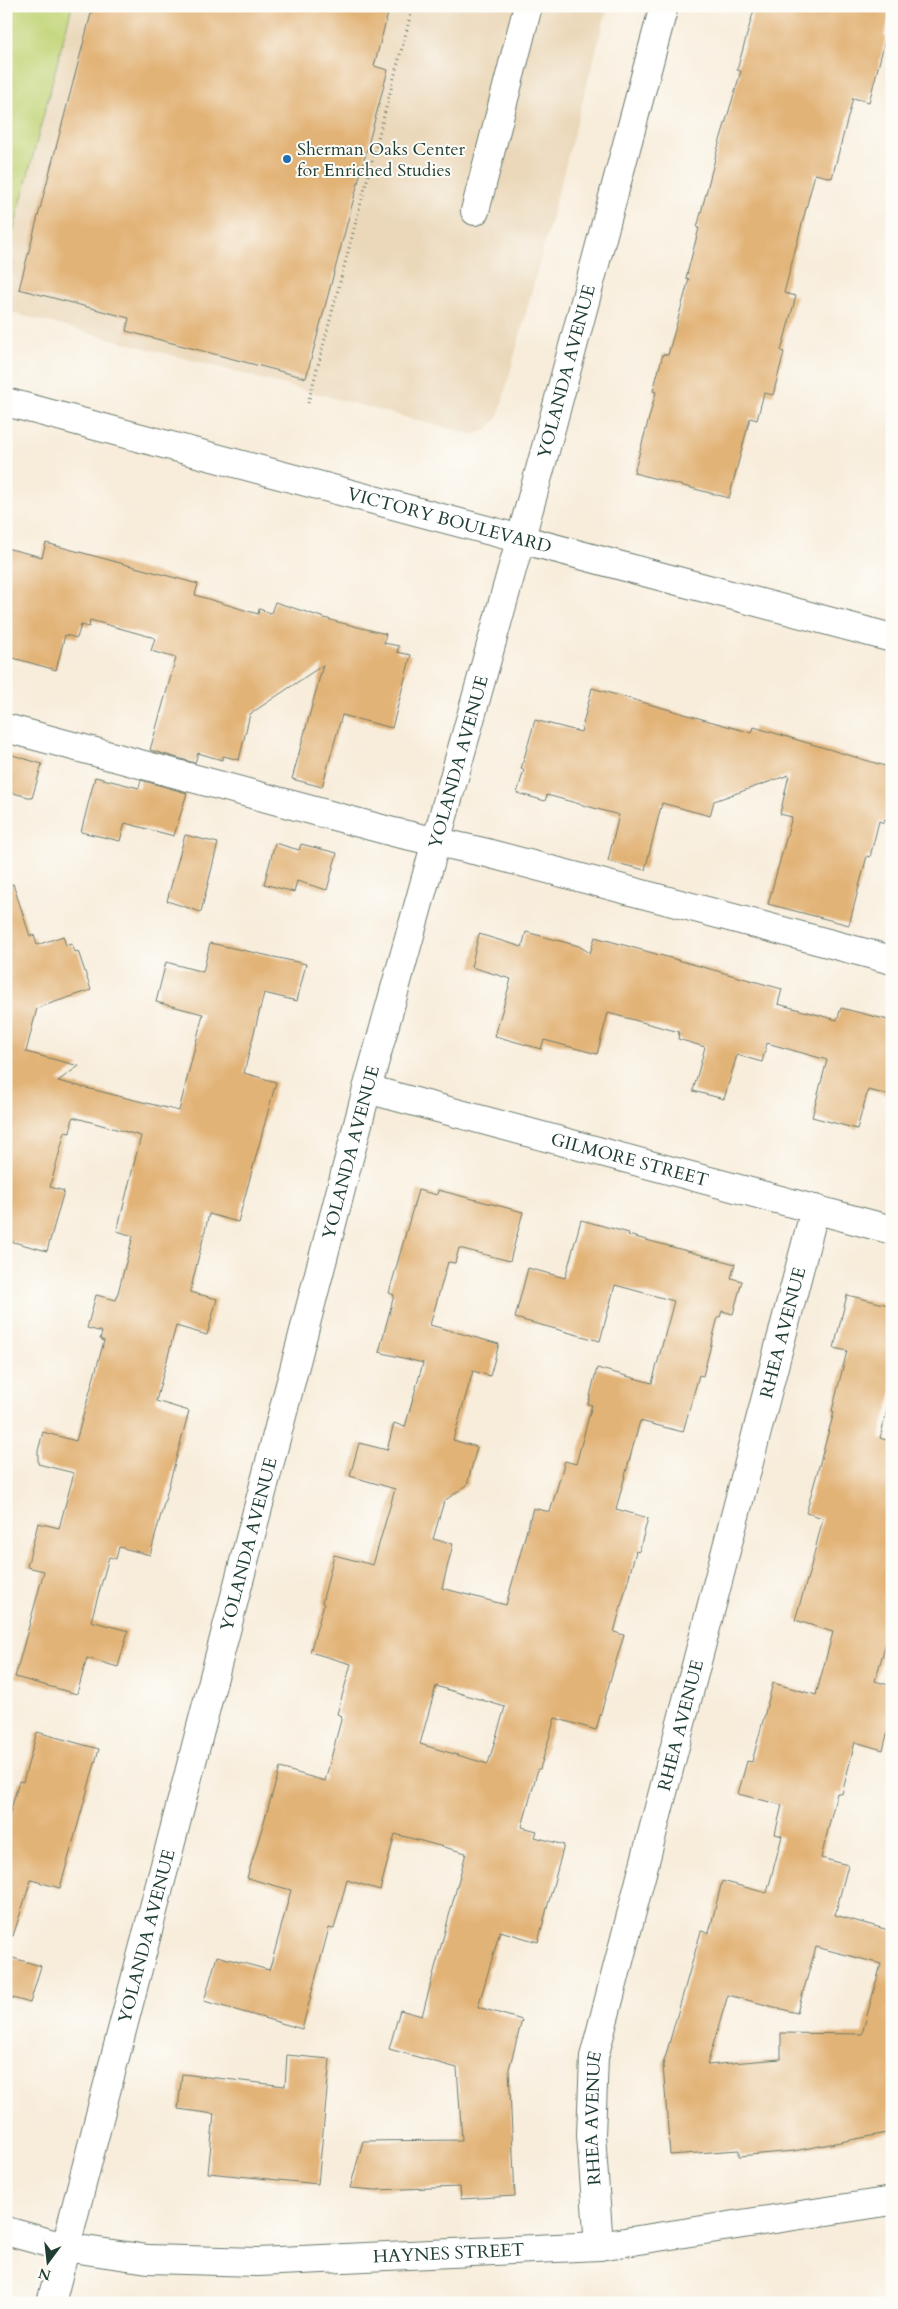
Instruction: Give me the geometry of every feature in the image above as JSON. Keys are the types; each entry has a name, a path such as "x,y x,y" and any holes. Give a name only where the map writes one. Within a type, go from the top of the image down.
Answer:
{"street":[{"path":"475,211 528,6"},
{"name":"YOLANDA AVENUE","path":"51,2303 64,2247 368,1089 664,6"},
{"name":"VICTORY BOULEVARD","path":"6,402 892,638"},
{"path":"6,728 384,829 487,853 892,960"},
{"name":"GILMORE STREET","path":"368,1089 892,1230"},
{"name":"RHEA AVENUE","path":"599,2246 591,2135 594,2057 815,1209"},
{"name":"HAYNES STREET","path":"6,2231 64,2247 148,2259 258,2262 599,2246 892,2201"}],"path":[{"path":"308,402 413,6"}],"shaded area":[{"name":"Sherman Oaks Center for Enriched Studies","path":"6,6 608,6 498,418 487,430 473,435 6,311"}],"green space":[{"path":"6,6 72,6 6,259"}],"building":[{"path":"93,6 390,6 374,66 388,70 306,378 126,331 129,318 19,289"},
{"path":"755,6 892,6 892,8 869,102 853,98 832,178 815,174 784,293 796,296 781,351 784,352 773,395 764,393 757,420 750,418 729,498 634,473 656,392 653,391 663,354 668,355 689,279 686,278 699,228 697,228 718,147 741,71 737,70"},
{"path":"46,543 198,584 195,595 258,614 259,609 271,613 275,602 334,621 386,634 384,643 399,646 397,652 411,655 392,728 342,715 322,787 292,779 323,665 250,714 239,760 223,756 222,760 198,753 195,763 150,750 176,658 151,651 155,638 90,620 89,627 81,625 77,638 65,635 56,670 6,656 6,548 42,557"},
{"path":"592,688 752,733 754,727 892,768 892,821 885,819 884,823 879,821 870,857 867,856 849,925 768,904 792,817 780,814 789,775 714,801 710,816 662,803 645,870 608,861 619,815 547,795 545,801 517,793 524,770 521,769 535,720 581,732"},
{"path":"6,753 42,764 32,798 6,791"},
{"path":"95,777 139,788 141,780 187,793 174,836 125,823 120,841 81,832"},
{"path":"185,835 218,843 201,912 167,901"},
{"path":"275,843 299,850 301,844 337,853 327,890 297,881 294,892 264,884"},
{"path":"13,884 30,936 34,935 37,945 63,936 66,945 72,944 75,952 78,951 91,990 37,1008 26,1052 79,1066 58,1081 179,1111 203,1014 156,1002 166,962 203,972 210,943 306,964 297,1001 264,993 244,1073 276,1082 238,1222 209,1214 190,1292 217,1299 207,1335 176,1326 156,1401 189,1411 150,1555 119,1547 116,1559 109,1557 91,1621 128,1631 118,1667 87,1658 77,1694 15,1677 44,1571 27,1567 38,1523 59,1528 74,1473 38,1464 38,1451 43,1432 76,1441 104,1341 100,1339 102,1332 87,1328 96,1295 116,1300 133,1236 117,1231 141,1136 73,1117 70,1133 65,1132 50,1187 64,1191 47,1251 6,1240 6,885"},
{"path":"526,932 579,946 590,953 595,937 782,989 778,1004 837,1020 841,1008 892,1021 892,1096 868,1090 857,1129 812,1117 827,1060 767,1043 762,1062 737,1055 724,1099 693,1091 705,1047 678,1039 679,1032 608,1013 597,1054 544,1040 541,1049 495,1036 511,979 471,967 479,934 522,947"},
{"path":"418,1190 437,1195 438,1190 523,1212 510,1261 459,1248 455,1263 448,1262 430,1325 499,1344 490,1376 473,1371 453,1440 477,1447 467,1485 444,1501 433,1539 453,1544 442,1588 506,1605 533,1508 550,1512 565,1461 576,1464 592,1405 588,1404 597,1368 652,1383 674,1301 615,1285 600,1341 515,1318 528,1268 565,1278 581,1220 629,1233 628,1235 735,1264 731,1278 742,1281 733,1314 722,1311 720,1317 718,1317 703,1376 699,1375 683,1432 640,1421 616,1509 648,1518 639,1552 636,1551 614,1632 624,1635 596,1730 555,1718 522,1827 537,1831 535,1837 564,1845 538,1942 500,1931 478,2007 522,2020 509,2069 515,2196 461,2199 460,2187 375,2190 350,2188 363,2141 462,2140 457,2068 389,2049 400,2010 422,2016 466,1853 395,1834 380,1890 347,1880 334,1929 329,1928 302,2029 204,2001 217,1956 269,1970 291,1890 247,1878 280,1768 325,1781 342,1716 337,1714 351,1664 310,1652 324,1604 322,1603 334,1555 373,1565 395,1489 350,1476 359,1443 387,1450 394,1423 405,1427 423,1363 379,1352 394,1295 389,1293","holes":["436,1686 505,1707 488,1764 420,1744"]},
{"path":"847,1295 892,1306 892,1391 880,1438 892,1442 892,1622 875,1681 892,1686 892,1716 883,1750 855,1742 842,1794 837,1793 821,1858 848,1865 835,1915 892,1931 892,2132 794,2151 739,2156 739,2150 670,2155 663,2065 701,1931 709,1933 722,1881 767,1893 782,1836 775,1834 782,1805 738,1794 747,1761 752,1762 773,1683 816,1695 833,1632 795,1620 823,1518 806,1513 834,1412 832,1411 847,1351 834,1348","holes":["816,1947 881,1964 862,2034 781,2033 781,2059 707,2065 728,1995 797,2013"]},
{"path":"37,1732 99,1749 60,1888 31,1880 13,1936 6,1935 6,1827 19,1781 23,1782"},
{"path":"6,1956 41,1966 30,2003 6,1996"},
{"path":"287,2055 330,2059 318,2184 208,2173 214,2114 178,2109 182,2074 285,2086"}],"place":[{"name":"Sherman Oaks Center for Enriched Studies","path":"287,159"}]}
